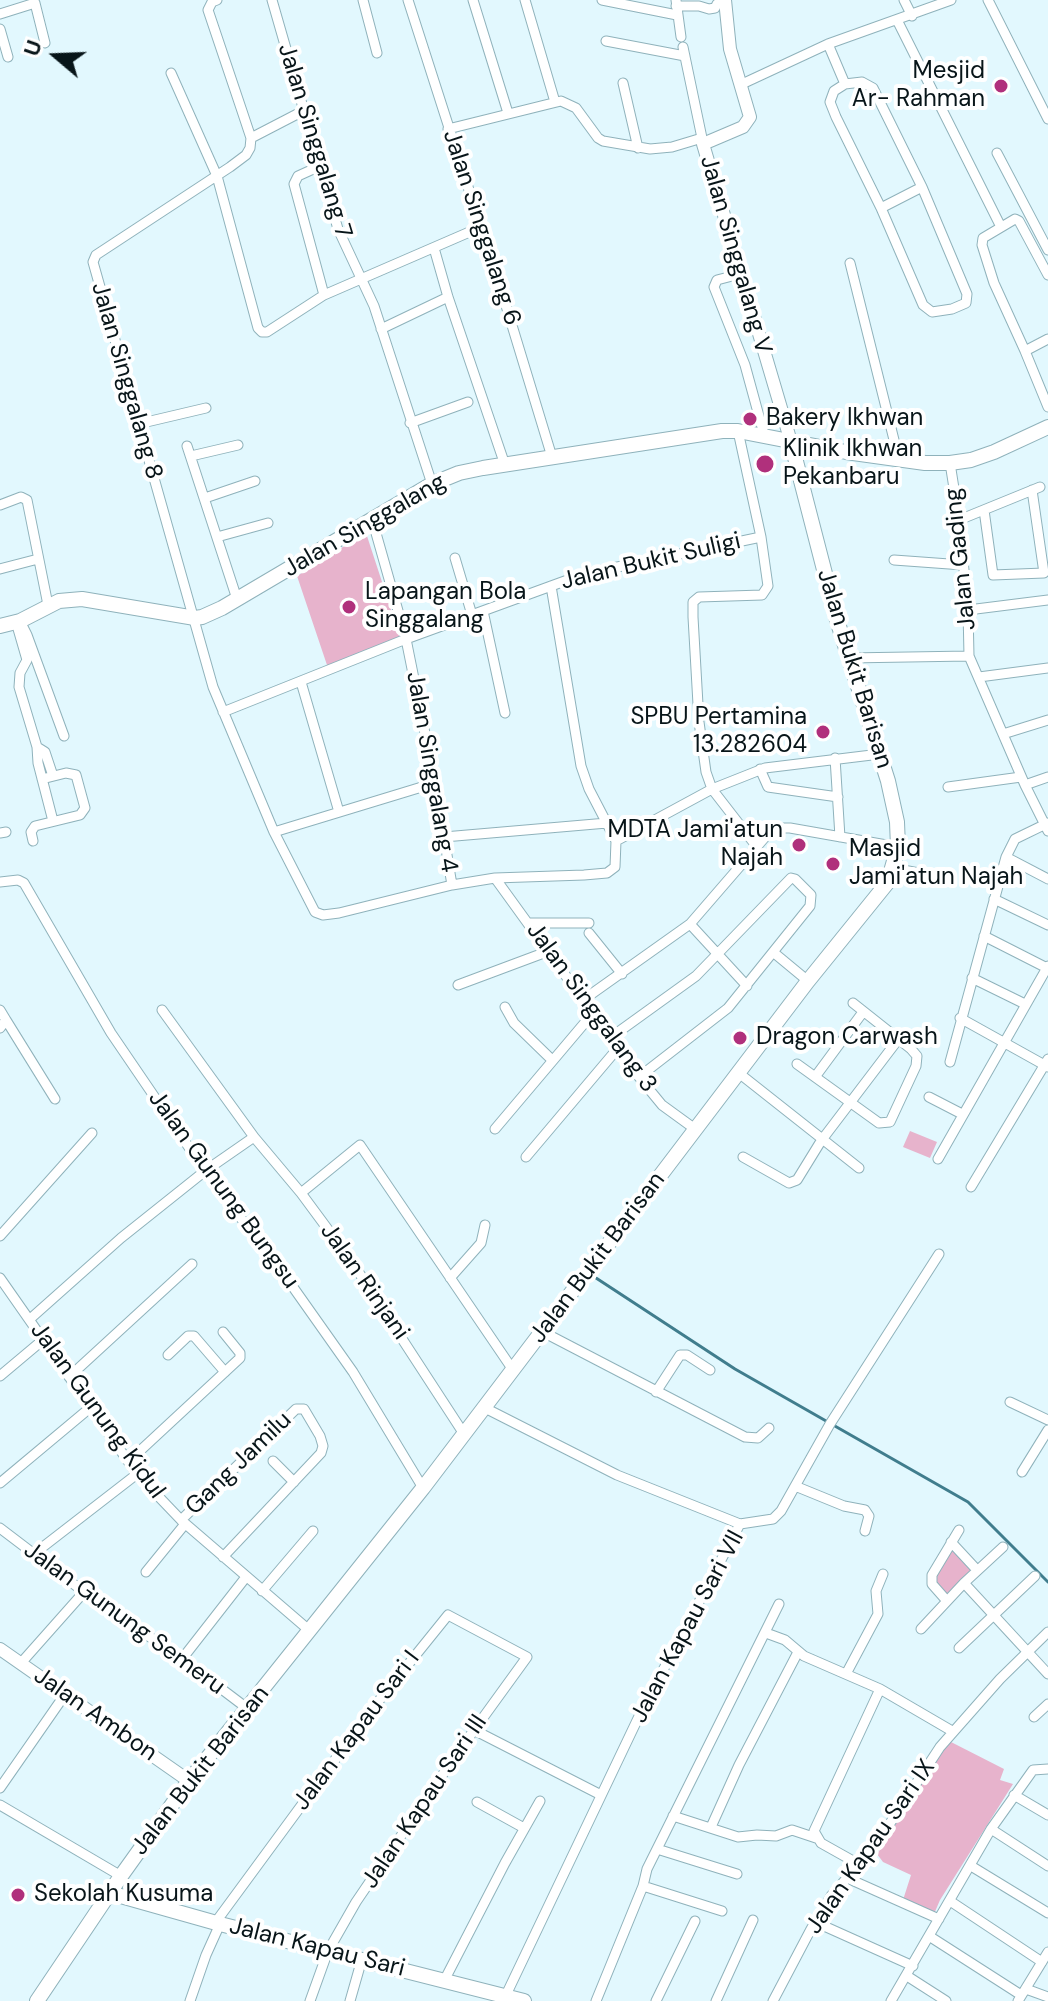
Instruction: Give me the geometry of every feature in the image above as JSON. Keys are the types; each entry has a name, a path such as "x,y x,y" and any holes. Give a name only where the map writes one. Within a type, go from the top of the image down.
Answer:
{"main road":[{"name":"Jalan Singgalang","path":"195,618 237,599 432,484 459,473 700,432 738,431 899,460 950,463 994,452 1048,427"},
{"name":"Jalan Bukit Barisan","path":"37,2001 189,1781 423,1488 808,981 877,897 893,868 898,847 897,822 880,754 848,658 791,442"},
{"path":"0,626 18,621 48,605 82,599 195,618"},
{"name":"Jalan Kapau Sari","path":"110,1893 217,1924 445,1979 477,1994 506,1995 524,2001"}],"street":[{"path":"217,0 208,10 251,138"},
{"name":"Jalan Singgalang 7","path":"272,0 338,229 381,329 432,484"},
{"path":"363,0 377,53"},
{"name":"Jalan Singgalang 6","path":"408,0 552,457"},
{"path":"473,0 508,113"},
{"path":"525,0 555,102"},
{"path":"602,0 676,7 699,6 701,1 723,3"},
{"path":"904,0 912,16"},
{"path":"742,84 828,44 951,0"},
{"path":"988,0 1048,119"},
{"path":"0,14 38,1 45,43"},
{"name":"Jalan Singgalang V","path":"723,3 730,49 751,113 748,122 703,141 791,442"},
{"path":"448,129 555,102 567,102 576,108 600,140 638,148 672,147 703,141 676,7"},
{"path":"897,20 1001,227"},
{"path":"0,29 8,57"},
{"path":"606,41 683,47"},
{"path":"828,44 845,84"},
{"path":"171,73 217,176 259,330 267,332 324,295 481,227"},
{"path":"862,82 873,88 922,187 967,294 966,303 934,312 923,305 830,102 834,91 845,84 862,82"},
{"path":"623,83 638,148"},
{"name":"Jalan Singgalang 8","path":"305,110 251,138 246,155 96,255 93,262 223,712 274,832 311,908 318,915 339,913 452,885"},
{"path":"997,153 1048,250"},
{"path":"320,166 298,176 294,184 324,295"},
{"path":"881,208 922,187"},
{"path":"1048,275 1019,221 1015,219 986,234 982,245 994,283 1048,407"},
{"path":"434,248 505,465"},
{"path":"850,263 899,460"},
{"path":"740,274 717,280 714,287 745,365 765,438"},
{"path":"381,329 448,297"},
{"path":"1025,351 1048,339"},
{"path":"410,423 468,402"},
{"path":"138,424 206,408"},
{"path":"738,431 768,583 765,593 705,596 693,602 701,751 712,789 757,847"},
{"path":"191,456 238,445"},
{"path":"187,446 237,599"},
{"name":"Jalan Gading","path":"950,463 968,610 969,656"},
{"path":"205,498 255,481"},
{"path":"959,520 1036,488 1044,573 993,575 984,510"},
{"path":"0,505 21,497 27,500 48,605"},
{"name":"Jalan Singgalang 4","path":"372,519 406,639 452,885"},
{"path":"217,537 268,523"},
{"name":"Jalan Bukit Suligi","path":"223,712 406,639 551,586 622,564 761,537"},
{"path":"455,558 472,615"},
{"path":"0,569 38,559"},
{"path":"894,560 963,565"},
{"path":"452,885 495,878 607,873 616,864 616,841 589,789 581,766 551,586"},
{"path":"968,610 1048,600"},
{"path":"483,611 505,713"},
{"path":"18,621 27,635 64,736"},
{"path":"18,621 27,660 20,673 19,687 37,747 53,821"},
{"path":"848,658 969,656 1023,781 1047,826 1015,839 1006,857 950,1062"},
{"path":"979,677 1048,668"},
{"path":"301,682 339,812"},
{"path":"1003,734 1048,720"},
{"path":"37,747 45,752 53,776"},
{"path":"616,841 712,789 760,769 880,754"},
{"path":"835,758 840,837"},
{"path":"760,769 768,787 838,797"},
{"path":"33,841 32,828 80,815 85,808 76,775 66,773 42,779"},
{"path":"948,787 1048,777"},
{"path":"274,832 435,783"},
{"path":"444,837 607,823"},
{"path":"583,1000 690,924 771,830 778,827 898,847"},
{"path":"1006,857 1048,879"},
{"path":"893,868 934,876"},
{"name":"Jalan Singgalang 3","path":"495,878 639,1077 669,1112 695,1129"},
{"path":"610,1038 696,976 793,878 811,895 811,903 747,986 717,1018 639,1077"},
{"name":"Jalan Gunung Bungsu","path":"0,882 18,880 28,889 111,1033 205,1171 353,1372 423,1488"},
{"path":"994,899 1048,925"},
{"path":"529,923 589,928 622,974"},
{"path":"690,924 747,986"},
{"path":"938,1159 1048,967 984,936"},
{"path":"458,985 549,951"},
{"path":"773,952 808,981"},
{"path":"972,978 1025,1004"},
{"path":"797,1064 879,1123 890,1122 917,1061 915,1052 897,1041 853,1003"},
{"path":"505,1007 514,1023 551,1059"},
{"path":"0,1010 3,1024 55,1099"},
{"name":"Jalan Rinjani","path":"162,1010 254,1137 301,1193 382,1304 464,1434"},
{"path":"815,1077 863,1012"},
{"path":"495,1129 593,1013"},
{"path":"960,1018 1047,1064 971,1187"},
{"path":"743,1157 789,1183 797,1180 821,1141 897,1041"},
{"path":"526,1157 618,1048"},
{"path":"740,1074 859,1168"},
{"path":"929,1097 962,1114"},
{"path":"0,1236 92,1133"},
{"path":"30,1319 121,1238 205,1171 254,1137"},
{"path":"301,1193 360,1145 513,1370"},
{"path":"450,1278 475,1251 483,1238 485,1225"},
{"name":"Jalan Kapau Sari VII","path":"506,1995 601,1795 740,1524 776,1516 830,1424 939,1254"},
{"path":"69,1377 192,1264"},
{"name":"Jalan Gunung Kidul","path":"0,1278 137,1474 183,1522 310,1631"},
{"path":"129,1461 241,1354 223,1332"},
{"path":"543,1332 750,1439 761,1437 769,1428"},
{"path":"168,1355 188,1336 194,1336 225,1372"},
{"path":"0,1376 44,1339"},
{"path":"656,1392 682,1354 710,1370"},
{"path":"1010,1402 1048,1420"},
{"path":"0,1483 91,1407"},
{"path":"483,1407 617,1475 740,1524"},
{"name":"Gang Jamilu","path":"146,1572 183,1522 296,1409 304,1409 324,1447 319,1457 294,1482"},
{"path":"1022,1472 1048,1430"},
{"path":"223,1557 294,1482 273,1461"},
{"path":"35,1553 137,1474"},
{"path":"795,1486 844,1506 865,1510 869,1516 865,1531"},
{"name":"Jalan Gunung Semeru","path":"0,1528 248,1709"},
{"path":"947,1601 932,1584 932,1575 959,1530"},
{"path":"262,1591 313,1531"},
{"path":"951,1542 977,1570"},
{"path":"921,1629 1003,1547"},
{"path":"846,1674 878,1614 876,1591 883,1574"},
{"path":"959,1648 1035,1576"},
{"path":"182,1659 246,1577"},
{"path":"964,1583 1048,1674"},
{"path":"21,1663 84,1592"},
{"path":"596,2001 647,1869 779,1604"},
{"name":"Jalan Kapau Sari I","path":"217,1924 344,1745 448,1615 527,1657"},
{"name":"Jalan Kapau Sari IX","path":"773,2001 815,1922 847,1878 862,1866 952,1731 1048,1632"},
{"path":"766,1633 785,1640 798,1652 880,1689 952,1731"},
{"name":"Jalan Ambon","path":"0,1649 189,1781"},
{"path":"711,1827 739,1765 798,1652"},
{"name":"Jalan Kapau Sari III","path":"310,2001 328,1951 356,1902 527,1657"},
{"path":"816,1838 816,1825 880,1689"},
{"path":"0,1788 66,1693"},
{"path":"1034,1717 1048,1704"},
{"path":"474,1730 601,1795"},
{"path":"891,2001 991,1829 1014,1795 1041,1769"},
{"path":"1014,1795 1048,1815"},
{"path":"445,1979 540,1801"},
{"path":"477,1802 524,1828"},
{"path":"0,1805 121,1876"},
{"path":"673,1816 738,1837 776,1836 792,1830 816,1838 862,1866"},
{"path":"991,1829 1048,1866"},
{"path":"657,1849 737,1874"},
{"path":"971,1866 1048,1913"},
{"path":"847,1878 939,1919"},
{"path":"643,1886 722,1911"},
{"path":"950,1901 1046,1955 1022,1995"},
{"path":"716,2001 753,1920"},
{"path":"656,2001 695,1921"},
{"path":"815,1922 913,1966"},
{"path":"190,2001 217,1924"},
{"path":"929,1936 1022,1995 1048,1997"},
{"path":"350,2001 362,1959"},
{"path":"907,1976 946,2001"}],"shaded area":[{"name":"Lapangan Bola Singgalang","path":"367,536 400,637 328,668 297,576 354,540"},
{"path":"910,1131 937,1142 930,1158 903,1147"},
{"path":"952,1547 973,1569 948,1599 933,1580"},
{"path":"951,1742 1004,1769 1000,1780 1013,1784 934,1914 903,1900 911,1875 883,1862 877,1854 943,1749"}],"waterway":[{"path":"593,1276 735,1369 968,1502 1048,1582"}],"place":[{"name":"Mesjid Ar- Rahman","path":"1001,86"},
{"name":"Bakery Ikhwan","path":"750,419"},
{"name":"Klinik Ikhwan Pekanbaru","path":"765,464"},
{"name":"Lapangan Bola Singgalang","path":"349,607"},
{"name":"SPBU Pertamina 13.282604","path":"823,732"},
{"name":"MDTA Jami'atun Najah","path":"799,845"},
{"name":"Masjid Jami'atun Najah","path":"833,864"},
{"name":"Dragon Carwash","path":"740,1038"},
{"name":"Sekolah Kusuma","path":"18,1895"}]}
